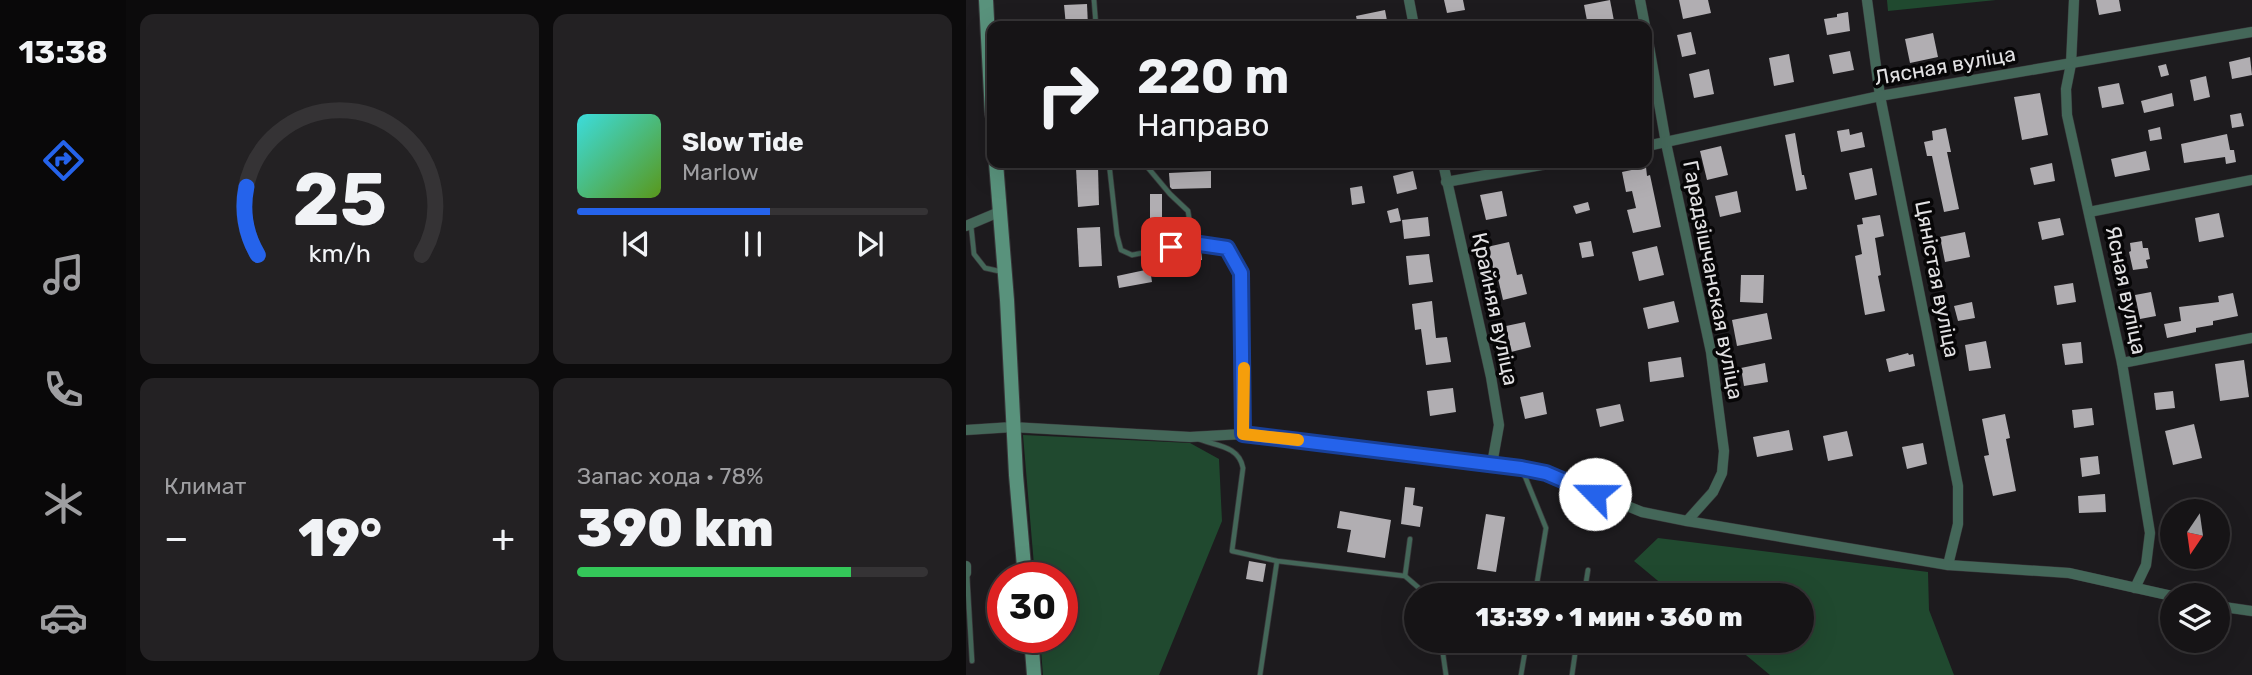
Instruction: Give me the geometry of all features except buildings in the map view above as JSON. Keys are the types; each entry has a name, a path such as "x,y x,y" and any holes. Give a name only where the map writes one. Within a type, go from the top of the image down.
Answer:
{"main road":[{"path":"986,0 987,21"},
{"path":"996,168 1025,562"},
{"path":"1032,653 1034,675"}],"street":[{"path":"1409,0 1413,21"},
{"path":"1640,0 1644,21"},
{"name":"Цяністая вуліца","path":"1867,0 1880,96 1958,486 1958,524 1948,565"},
{"name":"Ясная вуліца","path":"2074,0 2071,64 2066,89 2067,116 2122,363 2150,533 2146,565 2135,588"},
{"name":"Лясная вуліца","path":"1652,145 1880,96 2252,32"},
{"name":"Гарадзішчанская вуліца","path":"1652,63 1666,143 1711,352 1724,451 1722,472 1713,492 1687,521"},
{"name":"Крайняя вуліца","path":"1444,168 1491,377 1499,425 1492,464"},
{"path":"1447,181 1524,168"},
{"path":"2089,212 2252,180"},
{"path":"968,225 999,212"},
{"path":"2122,363 2252,338"},
{"path":"966,430 1013,427 1190,437 1243,434 1492,464 1546,473 1642,512 1687,521 1948,565 2069,573 2160,593"},
{"path":"966,566 966,573"},
{"path":"2230,608 2252,611"}],"lane":[{"path":"1094,0 1096,21"},
{"path":"1110,168 1121,250 1132,255 1193,243 1227,248 1241,273 1243,434"},
{"path":"1148,168 1188,211 1193,243"},
{"path":"968,225 974,254 985,268 1005,272"},
{"path":"1190,437 1233,450 1241,458 1243,468 1232,551 1277,561 1405,576 1413,583"},
{"path":"1521,468 1546,528 1537,583"},
{"path":"1405,576 1410,539"},
{"path":"1261,675 1277,561"},
{"path":"1586,583 1588,570"},
{"path":"966,573 972,661"},
{"path":"1443,653 1446,675"},
{"path":"1521,675 1525,653"},
{"path":"1572,675 1575,653"}],"green space":[{"path":"1887,0 1996,0 1888,11"},
{"path":"1023,435 1190,443 1219,459 1222,521 1159,675 1043,675 1041,653 1078,653 1078,562 1034,562"},
{"path":"1658,538 1928,572 1929,610 1954,675 1770,675 1743,653 1814,653 1814,583 1661,583 1634,561"}],"slow traffic":[{"path":"1244,368 1243,434 1298,440"}],"route":[{"path":"1171,247 1193,243 1227,248 1241,273 1243,434 1521,468 1546,473 1595,494"}]}
